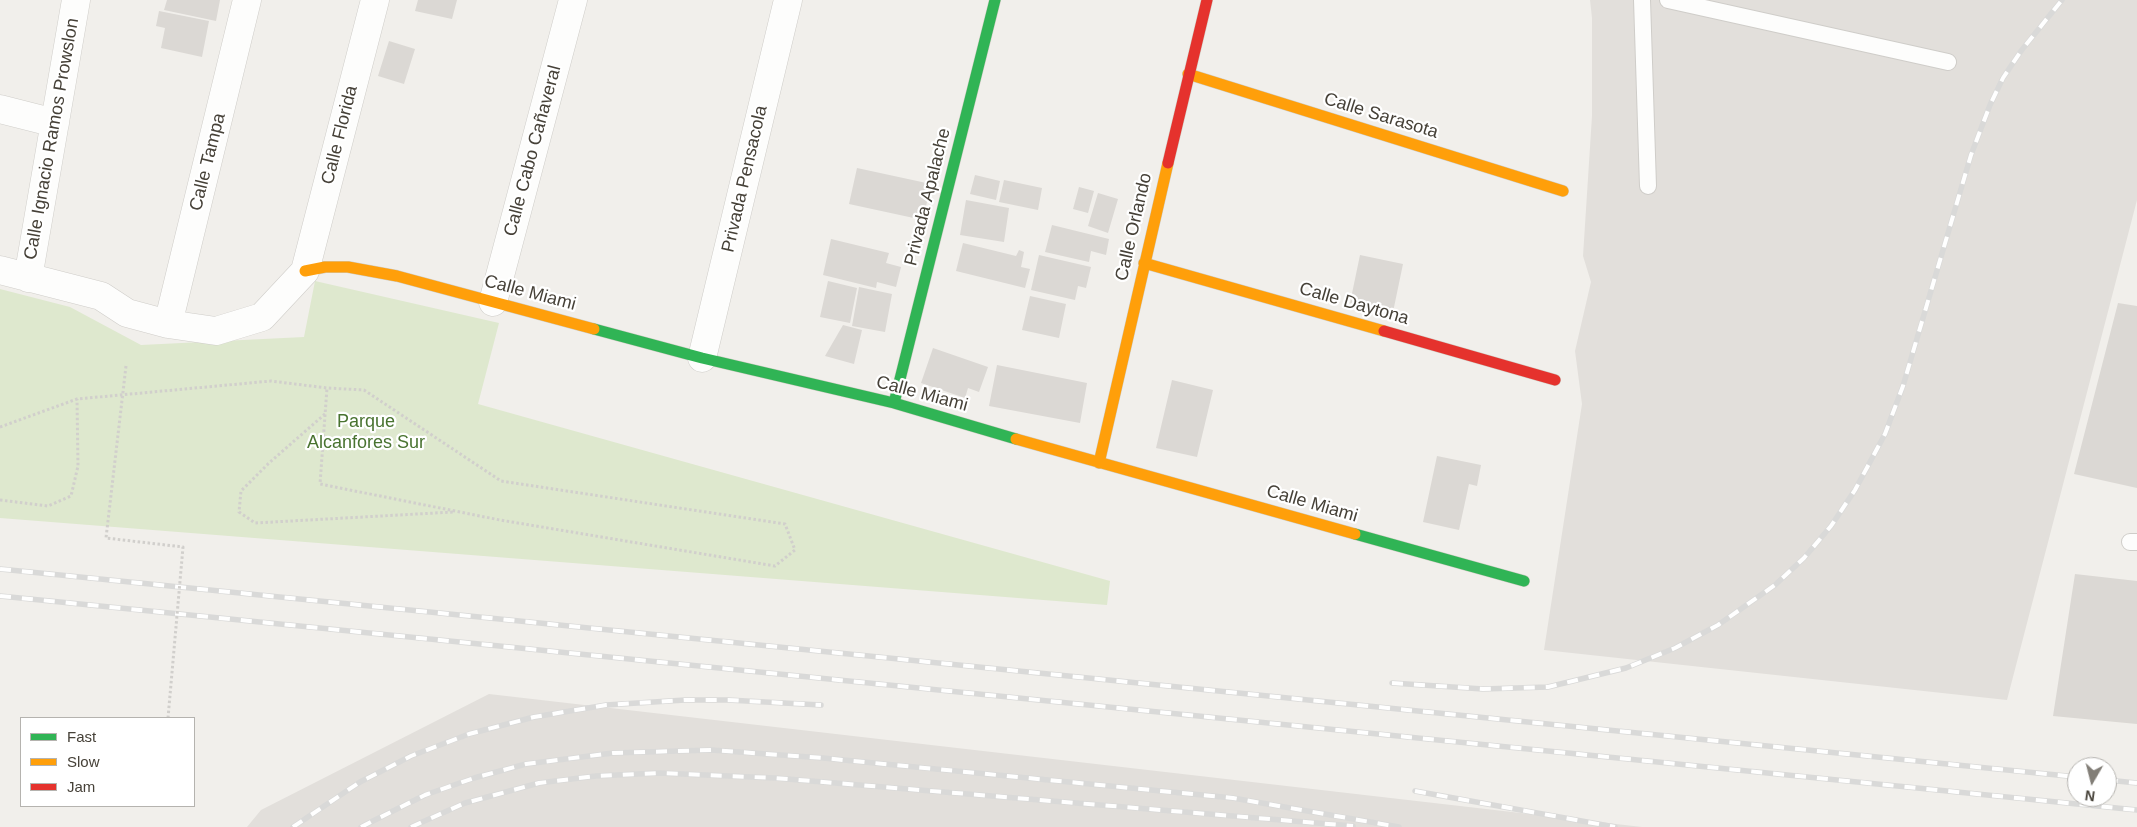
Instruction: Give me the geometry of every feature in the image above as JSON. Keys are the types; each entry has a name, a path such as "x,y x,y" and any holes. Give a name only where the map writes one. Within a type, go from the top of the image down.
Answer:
{"street":[{"name":"Calle Ignacio Ramos Prowslon","path":"28,278 76,0"},
{"name":"Calle Tampa","path":"168,324 247,0"},
{"name":"Calle Florida","path":"305,271 375,0"},
{"name":"Calle Cabo Cañaveral","path":"493,302 573,0"},
{"name":"Privada Pensacola","path":"702,358 788,0"},
{"name":"Privada Apalache","path":"894,403 996,0"},
{"name":"Calle Orlando","path":"1099,463 1188,74 1207,0"},
{"name":"Calle Sarasota","path":"1188,74 1563,191"},
{"path":"0,108 55,123"},
{"name":"Calle Daytona","path":"1144,263 1555,380"},
{"name":"Calle Miami","path":"305,271 325,267 348,267 398,276 702,358 894,403 1099,463 1524,581"},
{"path":"0,270 101,296 127,313 168,324 216,331 262,317 305,271"}],"lane":[{"path":"1642,0 1648,186"},
{"path":"1668,0 1948,62"}],"path":[{"path":"126,366 106,538 183,547 168,717"},
{"path":"0,427 77,399 271,382 364,390 501,481 785,524 795,550 775,566 459,511 320,484 327,388"},
{"path":"0,500 48,506 71,496 78,466 77,399"},
{"path":"325,414 269,463 241,492 239,512 255,523 459,511"}],"shaded area":[{"path":"1590,0 2137,0 2137,200 2007,700 1544,650 1582,404 1575,351 1591,282 1583,256 1592,116 1592,18"},
{"path":"489,694 1642,827 247,827 261,810"}],"green space":[{"name":"Parque Alcanfores Sur","path":"315,281 499,323 478,404 1110,581 1107,605 0,518 0,289 70,307 141,345 304,337"}],"building":[{"path":"167,0 220,0 216,21 164,10"},
{"path":"418,0 457,0 452,19 415,11"},
{"path":"159,11 209,21 202,57 161,48 165,28 156,26"},
{"path":"389,41 415,49 404,84 378,76"},
{"path":"857,168 931,184 923,220 849,204"},
{"path":"975,175 1000,181 996,200 970,194"},
{"path":"1004,180 1042,188 1038,210 999,202"},
{"path":"1079,187 1094,191 1088,213 1073,209"},
{"path":"1098,193 1118,199 1108,233 1088,226"},
{"path":"966,200 1009,208 1004,242 960,235"},
{"path":"1052,225 1109,239 1106,255 1091,251 1089,262 1045,252"},
{"path":"831,239 889,253 886,263 901,267 896,287 877,282 876,288 823,275"},
{"path":"963,243 1016,256 1019,250 1024,252 1021,267 1030,269 1025,288 956,271"},
{"path":"1039,255 1091,267 1086,288 1078,286 1075,300 1031,290"},
{"path":"1360,255 1403,264 1393,312 1350,303"},
{"path":"828,281 857,288 850,323 820,317"},
{"path":"859,287 892,294 885,332 852,326"},
{"path":"1030,296 1066,304 1059,338 1022,330"},
{"path":"2118,303 2137,306 2137,488 2074,474"},
{"path":"843,325 862,330 854,364 825,356"},
{"path":"933,348 988,367 979,392 968,388 965,398 921,383"},
{"path":"997,365 1087,383 1080,423 989,406"},
{"path":"1172,380 1213,390 1197,457 1156,448"},
{"path":"1437,456 1481,465 1477,486 1469,484 1459,530 1423,522"},
{"path":"2075,574 2137,581 2137,724 2053,716"}],"railway":[{"path":"1392,683 1483,689 1548,687 1626,668 1675,648 1718,625 1775,585 1804,558 1831,526 1855,490 1885,434 1903,386 1971,155 1990,105 2003,78 2021,51 2062,0"},
{"path":"0,569 2067,776"},
{"path":"0,596 2137,810"},
{"path":"293,827 360,782 411,756 469,734 534,717 606,705 685,700 728,700 821,705"},
{"path":"361,827 425,795 474,778 526,764 613,753 711,750 823,758 1233,798 1399,827"},
{"path":"411,827 465,803 539,783 596,776 659,773 775,778 1353,826"},
{"path":"2117,781 2137,783"},
{"path":"1415,791 1615,827"}],"traffic: fast":[{"path":"894,403 995,0"},
{"path":"594,329 702,358 894,403 1016,439"},
{"path":"1355,534 1524,581"}],"traffic: slow":[{"path":"1188,74 1563,191"},
{"path":"1099,463 1168,163"},
{"path":"1144,263 1384,331"},
{"path":"305,271 325,267 348,267 397,276 594,329"},
{"path":"1016,439 1355,534"}],"traffic: jam":[{"path":"1168,163 1207,0"},
{"path":"1384,331 1555,380"}]}
